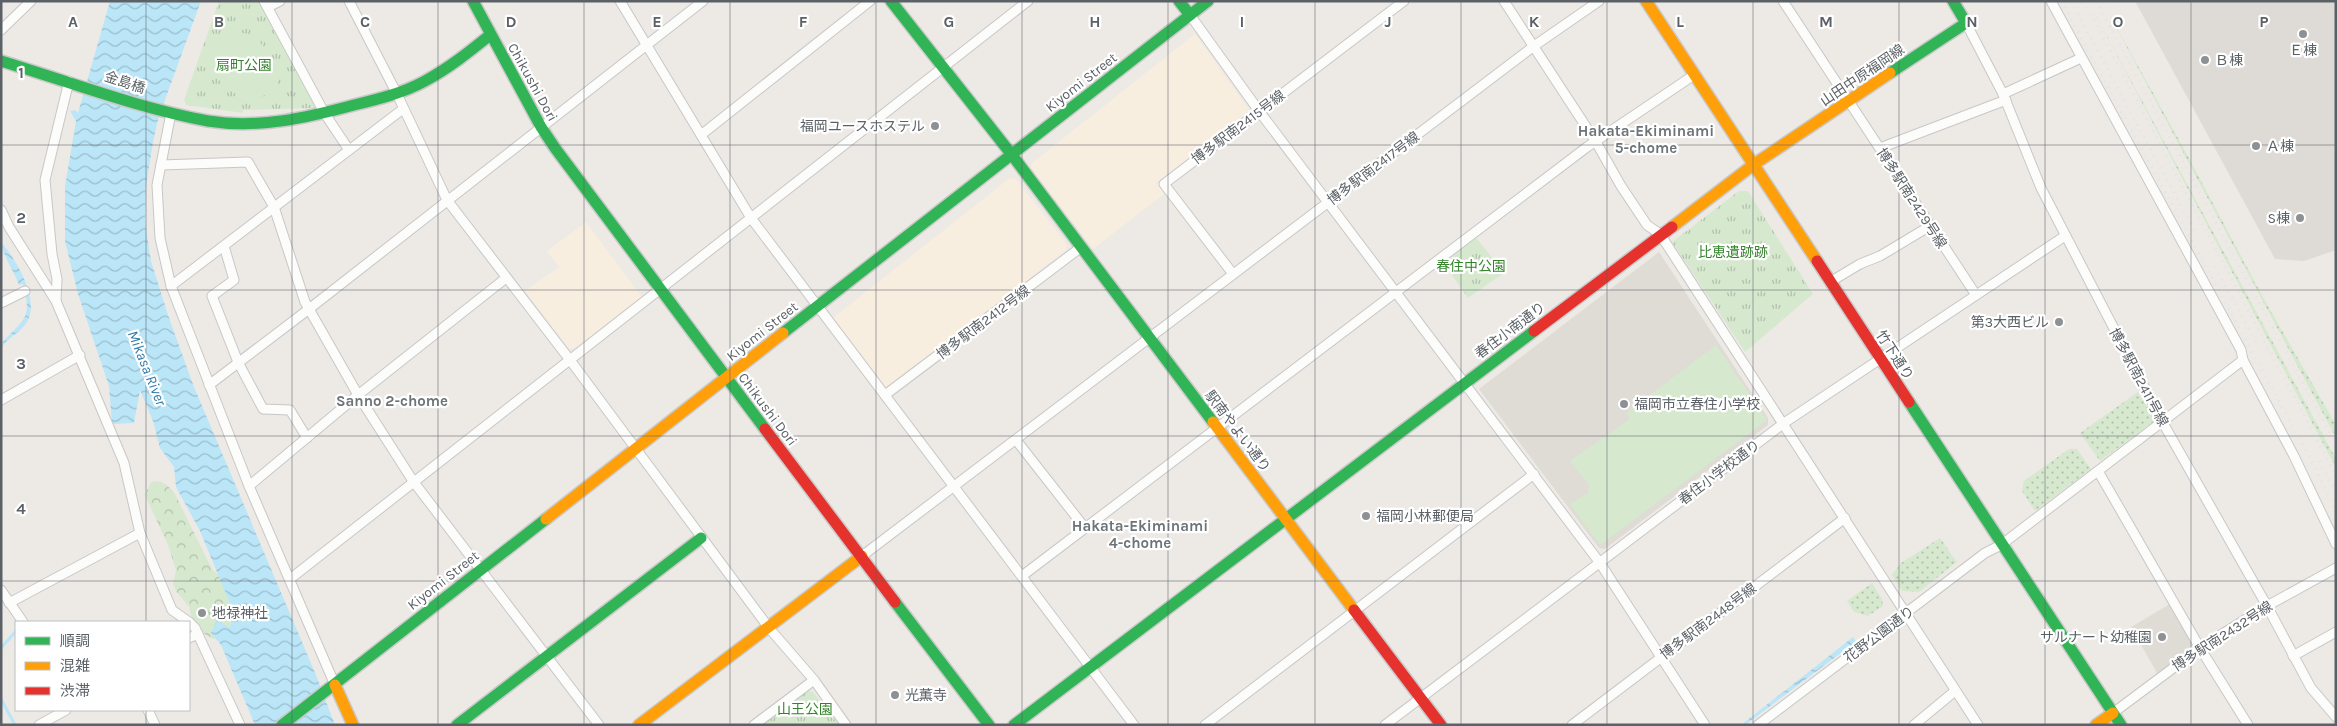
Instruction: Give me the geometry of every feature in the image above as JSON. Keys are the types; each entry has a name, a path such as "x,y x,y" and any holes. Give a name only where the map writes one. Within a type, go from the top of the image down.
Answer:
{"street":[{"path":"1,30 31,1"},
{"path":"280,1 266,4 324,114 349,150"},
{"path":"349,1 447,200 570,360 769,628 814,680 846,725"},
{"name":"Chikushi Dori","path":"473,1 541,127 660,290 989,725"},
{"path":"620,1 751,218 1134,725"},
{"path":"209,384 309,309 703,1"},
{"path":"701,135 870,1"},
{"name":"駅南やよい通り","path":"891,1 1012,155 1080,248 1150,338 1441,725"},
{"path":"290,579 1028,1"},
{"path":"1179,1 1259,111 1600,563 1705,725"},
{"name":"Kiyomi Street","path":"282,725 1208,1"},
{"name":"博多駅南2415号線","path":"1233,274 1164,184 1404,1"},
{"path":"1504,1 1596,142 1608,165 1648,225 1660,234 1784,423 1904,614 1978,725"},
{"name":"博多駅南2417号線","path":"862,556 1534,46 1599,1"},
{"name":"竹下通り","path":"1646,1 2001,545 2121,725"},
{"name":"博多駅南2429号線","path":"1783,1 1976,295"},
{"path":"1953,1 1966,23"},
{"path":"2051,1 2241,350 2243,360 2294,456 2336,544"},
{"name":"山田中原福岡線","path":"1753,165 1966,23"},
{"name":"博多駅南2411号線","path":"1966,23 2005,97 2041,188 2163,423 2267,606 2292,656 2311,688 2336,717"},
{"name":"金島橋","path":"1,61 171,113 210,121 253,124 289,121 324,114 396,94 425,81 456,62 490,35"},
{"path":"1880,148 2005,97 2082,58"},
{"path":"1022,576 1596,142 1694,75"},
{"path":"56,301 57,279 52,254 45,180 69,81"},
{"path":"171,286 403,109"},
{"path":"171,113 157,185 158,220 163,257 171,286 249,486 353,725"},
{"path":"161,165 248,162 274,207 304,302 358,395 413,481 599,725"},
{"name":"春住小南通り","path":"1014,725 1753,165"},
{"path":"1,210 9,227 56,301 124,462 140,533 172,610 188,621"},
{"path":"1830,282 1860,264 1880,256 1930,226"},
{"name":"春住小学校通り","path":"1385,725 1784,423 2065,236"},
{"path":"224,246 234,280 212,296 238,362 264,409 290,410 307,438"},
{"name":"博多駅南2412号線","path":"885,395 1080,248"},
{"path":"249,486 358,395 506,278"},
{"path":"1,303 24,291"},
{"path":"1,400 80,355"},
{"name":"花野公園通り","path":"1758,725 1985,553 2001,545 2243,360"},
{"path":"1016,440 1085,528"},
{"path":"2098,471 2200,648 2248,725"},
{"path":"1205,725 1534,474"},
{"name":"博多駅南2448号線","path":"1572,725 1845,518"},
{"path":"10,603 140,533"},
{"path":"457,725 702,538"},
{"path":"639,725 862,556"},
{"name":"博多駅南2432号線","path":"2113,713 2200,648 2267,606 2336,568"},
{"path":"1,590 21,621"},
{"path":"190,623 198,634 240,725"},
{"path":"2292,656 2336,632"},
{"path":"190,638 198,634"},
{"path":"754,725 814,680"},
{"path":"1914,725 1955,691"},
{"path":"39,725 64,711"},
{"path":"148,711 155,725"},
{"path":"2096,725 2113,713"}],"shaded area":[{"path":"2135,1 2336,1 2336,250 2304,261 2275,259"},
{"path":"1195,34 1250,111 1156,183 1165,193 1093,249 1031,168 1032,163"},
{"path":"1010,178 1016,179 1067,245 1066,250 887,388 884,387 833,318"},
{"path":"586,222 642,297 575,348 569,348 525,291 559,267 547,251"},
{"name":"福岡市立春住小学校","path":"1659,252 1768,418 1768,425 1605,549 1599,548 1479,389"},
{"name":"サルナート幼稚園","path":"2170,604 2193,647 2192,652 2157,673 2131,627"}],"green space":[{"name":"扇町公園","path":"219,1 259,1 266,10 316,108 243,110 243,113 187,105 184,100"},
{"path":"2088,1 2336,459 2336,468"},
{"path":"2102,1 2264,299 2336,425 2336,438"},
{"path":"244,33 254,36 259,41 273,60 278,72 277,84 273,89 267,94 254,98 241,96 229,90 220,81 211,59 214,48 222,39"},
{"name":"比恵遺跡跡","path":"1739,191 1748,191 1813,294 1745,352 1672,242"},
{"name":"春住中公園","path":"1475,236 1504,273 1468,298 1442,261"},
{"path":"1716,345 1767,420 1600,545 1570,504 1588,493 1589,485 1570,461 1630,419 1626,413"},
{"path":"2138,392 2154,418 2153,422 2100,461 2080,433"},
{"path":"2069,449 2077,449 2091,469 2035,511 2022,491 2024,481"},
{"path":"158,481 166,484 175,494 212,569 228,583 239,610 225,638 213,639 203,633 192,620 189,607 176,591 173,584 176,570 168,545 145,495 151,482"},
{"path":"1940,538 1957,562 1919,592 1902,591 1892,575 1901,563"},
{"path":"1872,583 1882,599 1883,606 1868,616 1854,612 1847,601"},
{"name":"山王公園","path":"804,690 813,692 839,725 759,725"}],"water":[{"name":"Mikasa River","path":"110,1 201,1 158,119 152,148 146,186 145,221 151,261 194,387 316,675 335,725 255,725 221,645 211,633 217,620 230,628 233,611 200,531 176,487 174,467 160,448 153,421 140,390 134,423 112,424 109,386 78,294 65,241 65,186 76,121 70,111 75,110 78,113"},
{"path":"1,242 13,258 24,279 31,301 31,311 25,324 1,348 2,343 21,323 27,305 23,284 19,285 3,251"},
{"path":"1853,637 1856,642 1745,725 1741,725"}],"waterway":[{"path":"1,648 15,632"},
{"path":"1,699 15,725"}],"railway":[{"path":"2061,1 2310,458 2336,511"},
{"path":"2071,1 2194,230"},
{"path":"2084,1 2336,475"},
{"path":"2096,1 2336,444"},
{"path":"2215,267 2257,344"},
{"path":"2319,461 2336,493"}],"traffic: fast":[{"path":"473,1 541,127 555,148 765,429"},
{"path":"891,1 1012,155 1213,422"},
{"path":"1179,1 1190,15"},
{"path":"783,333 1208,1"},
{"path":"1890,73 1966,23 1953,1"},
{"path":"1,61 130,102 183,116 227,123 264,123 318,114 382,98 408,89 442,71 490,35"},
{"path":"1014,725 1534,331"},
{"path":"1909,402 2121,725"},
{"path":"282,725 546,519"},
{"path":"457,725 701,538"},
{"path":"895,602 989,725"}],"traffic: slow":[{"path":"1646,1 1817,261"},
{"path":"1672,227 1753,165 1890,73"},
{"path":"546,519 783,333"},
{"path":"1213,422 1354,610"},
{"path":"639,725 862,556"},
{"path":"335,685 353,725"},
{"path":"2096,725 2113,713"}],"traffic: jam":[{"path":"1534,331 1672,227"},
{"path":"1817,261 1909,402"},
{"path":"765,429 895,602"},
{"path":"1354,610 1441,725"}],"place":[{"name":"Ｅ棟","path":"2303,34"},
{"name":"Ｂ棟","path":"2205,60"},
{"name":"福岡ユースホステル","path":"935,126"},
{"name":"Ａ棟","path":"2256,146"},
{"name":"S棟","path":"2300,218"},
{"name":"第3大西ビル","path":"2059,322"},
{"name":"福岡市立春住小学校","path":"1624,404"},
{"name":"福岡小林郵便局","path":"1366,516"},
{"name":"地禄神社","path":"202,613"},
{"name":"サルナート幼稚園","path":"2162,637"},
{"name":"光薫寺","path":"895,695"}],"district":[{"name":"Hakata-Ekiminami 5-chome","path":"1646,140"},
{"name":"Sanno 2-chome","path":"392,401"},
{"name":"Hakata-Ekiminami 4-chome","path":"1140,534"}]}
